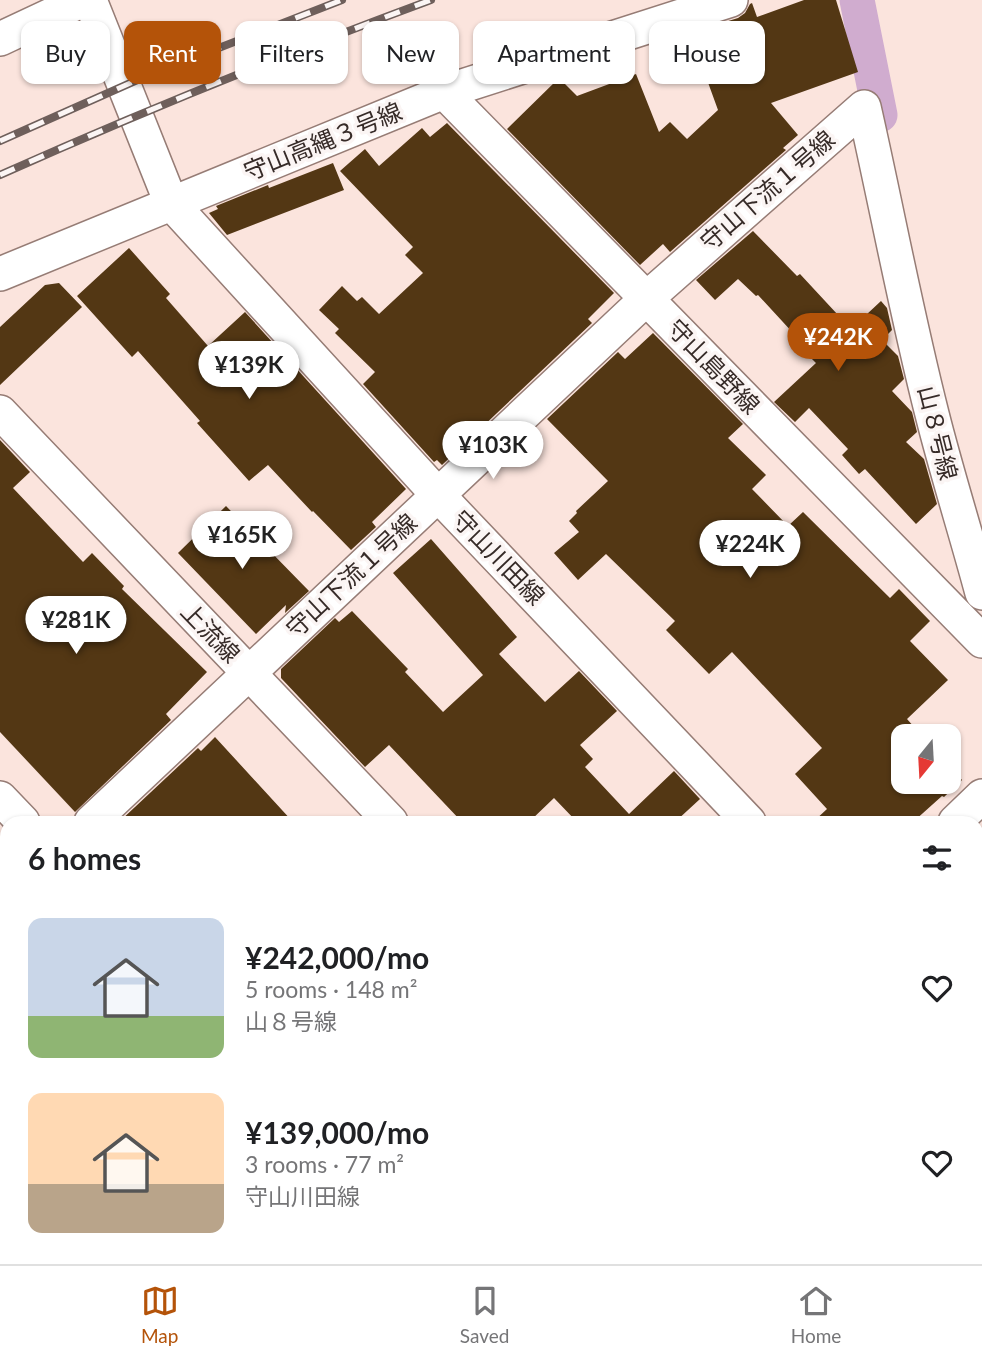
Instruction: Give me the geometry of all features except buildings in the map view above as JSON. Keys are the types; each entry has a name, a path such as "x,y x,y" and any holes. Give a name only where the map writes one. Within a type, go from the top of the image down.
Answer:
{"street":[{"path":"0,38 83,0"},
{"name":"守山川田線","path":"90,0 171,203 438,495 743,816"},
{"name":"守山高縄３号線","path":"0,274 444,92 731,0"},
{"name":"守山島野線","path":"444,92 982,642"},
{"name":"守山下流１号線","path":"97,816 646,299 864,107"},
{"name":"山８号線","path":"864,107 931,412 982,593"},
{"name":"上流線","path":"0,412 385,816"},
{"path":"961,816 982,796"},
{"path":"0,798 17,816"}],"waterway":[{"path":"857,0 880,115"}],"railway":[{"path":"0,141 144,77 342,0"},
{"path":"0,175 214,84 431,0"}]}
